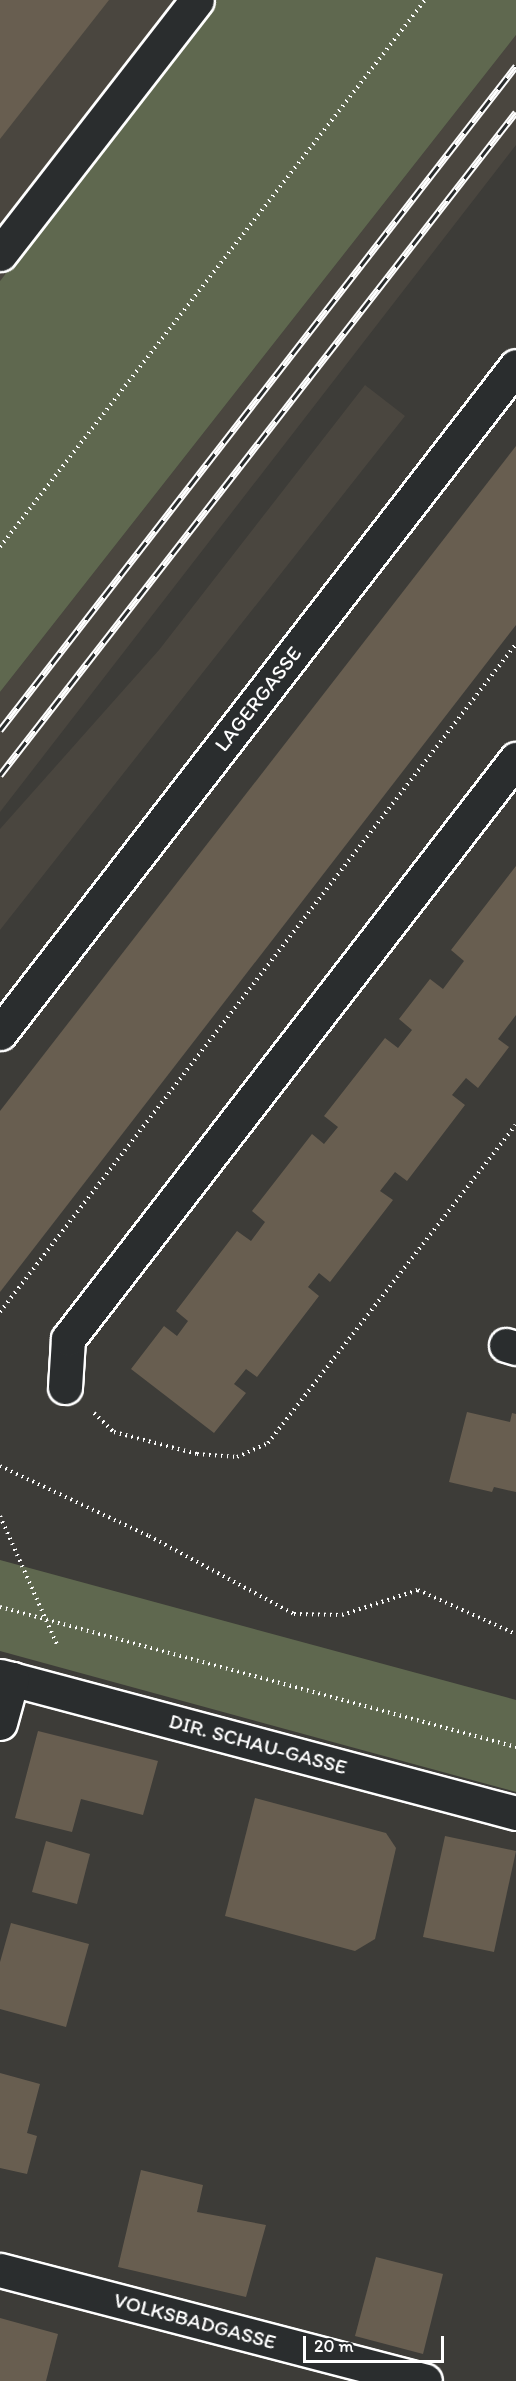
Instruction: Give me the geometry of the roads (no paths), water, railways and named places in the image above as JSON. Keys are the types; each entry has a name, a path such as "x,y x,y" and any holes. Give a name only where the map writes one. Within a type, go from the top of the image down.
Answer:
{"street":[{"path":"0,254 197,0"},
{"name":"LAGERGASSE","path":"0,1033 516,366"},
{"path":"65,1387 68,1339 516,759"},
{"path":"0,1723 6,1678"},
{"name":"DIR. SCHAU-GASSE","path":"6,1678 516,1813"},
{"name":"VOLKSBADGASSE","path":"0,2270 425,2381"}],"railway":[{"path":"0,730 516,66"},
{"path":"0,775 516,112"}]}
